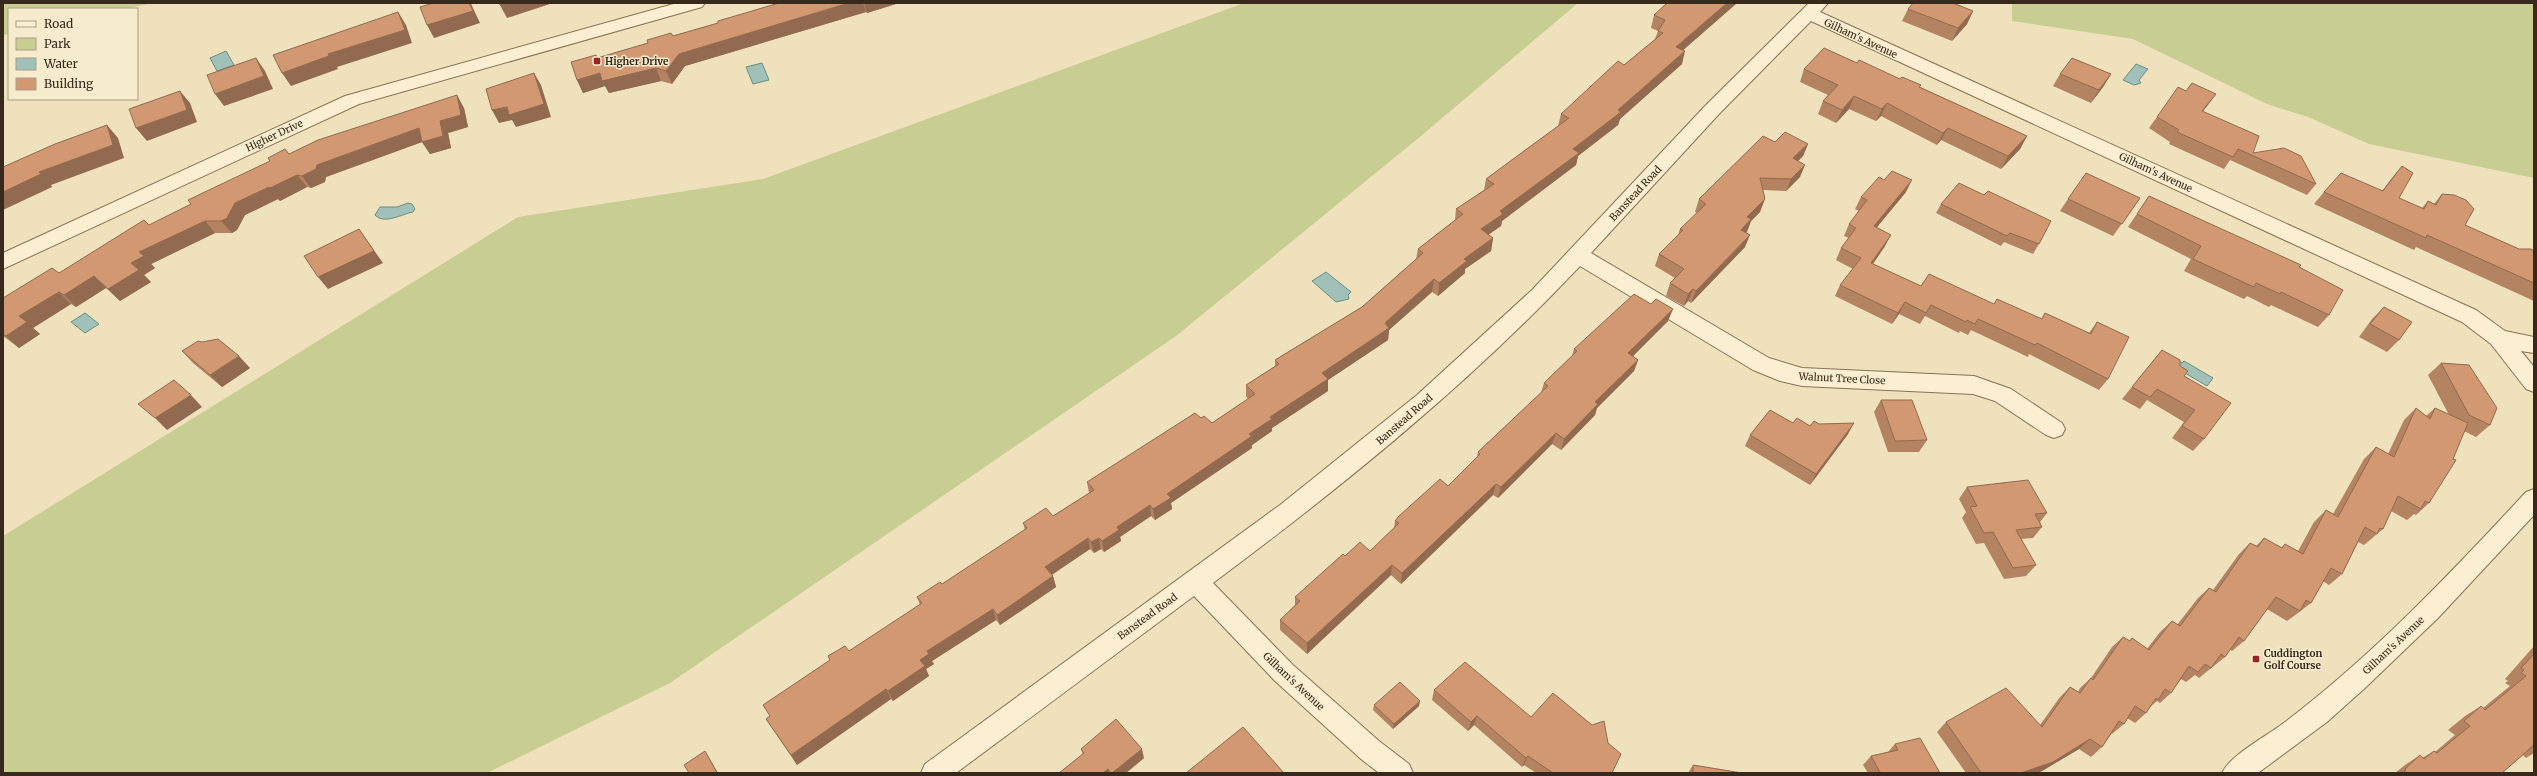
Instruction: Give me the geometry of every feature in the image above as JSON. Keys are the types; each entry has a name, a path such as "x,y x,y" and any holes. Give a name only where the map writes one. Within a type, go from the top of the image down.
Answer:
{"street":[{"name":"Higher Drive","path":"3,262 352,100 696,3"},
{"name":"Banstead Road","path":"934,773 1034,697 1195,582 1364,453 1492,342 1578,255 1757,64 1814,8"},
{"name":"Gilham's Avenue","path":"1814,8 2469,316 2499,338 2534,383"},
{"name":"Walnut Tree Close","path":"1578,255 1761,364 1780,372 1802,377 1974,385 2003,395 2054,429"},
{"name":"Gilham's Avenue","path":"2499,338 2534,345"},
{"name":"Gilham's Avenue","path":"2235,773 2314,716 2378,660 2444,598 2534,499"},
{"name":"Gilham's Avenue","path":"1195,582 1284,673 1370,750 1400,773"}],"green space":[{"path":"3,3 152,3 130,8 8,8 8,34 3,35"},
{"path":"1244,3 1578,3 1421,136 1176,336 670,683 487,773 3,773 3,536 518,217 763,179"},
{"path":"2012,3 2534,3 2534,178 2369,144 2308,117 2267,104 2133,39 2012,21"}],"water":[{"path":"226,51 234,65 217,71 210,58"},
{"path":"762,63 769,80 753,84 746,67"},
{"path":"2136,64 2148,69 2139,80 2141,83 2134,85 2123,80"},
{"path":"408,203 412,204 415,209 413,212 388,219 379,218 375,215 380,207 397,207"},
{"path":"1326,272 1351,292 1348,295 1349,299 1336,302 1312,281"},
{"path":"85,313 99,324 85,333 71,322"},
{"path":"2178,361 2182,363 2184,361 2213,378 2207,386 2178,369"}],"building":[{"path":"433,3 469,3 473,11 427,25 420,7"},
{"path":"779,3 849,3 679,54 666,71 656,68 602,81 600,73 577,80 571,62 596,55 597,58 648,43 647,40 671,33 673,36"},
{"path":"1667,3 1727,3 1676,47 1685,51 1618,110 1621,112 1573,149 1579,153 1500,211 1503,214 1481,229 1493,238 1464,259 1467,261 1439,283 1434,279 1385,323 1389,328 1322,373 1328,379 1270,417 1272,419 1249,434 1252,436 1167,494 1171,498 1153,509 1150,505 1117,527 1119,530 1102,541 1099,538 1091,542 1088,538 1045,567 1053,576 997,615 993,609 927,651 929,654 920,660 925,666 888,691 886,689 791,755 766,719 770,716 763,705 830,660 828,656 845,646 849,651 922,603 917,597 940,582 942,584 1027,528 1023,523 1046,508 1053,516 1094,490 1087,482 1195,413 1201,418 1204,416 1212,423 1255,394 1246,385 1279,364 1275,360 1362,307 1423,253 1418,249 1463,214 1456,209 1494,184 1486,179 1569,118 1561,114 1618,61 1624,65 1663,33 1658,31 1665,20 1654,15"},
{"path":"1913,3 1953,3 1973,11 1958,28 1908,9"},
{"path":"398,12 405,30 328,54 329,56 282,73 273,55"},
{"path":"1824,48 1857,63 1859,60 1900,79 1902,77 1921,85 1919,87 2027,136 2008,156 1948,128 1943,133 1887,103 1882,109 1854,96 1842,110 1823,101 1838,85 1804,69"},
{"path":"256,58 264,76 215,94 207,75"},
{"path":"2072,58 2111,74 2099,90 2060,74"},
{"path":"534,73 544,104 509,115 507,107 492,110 486,89"},
{"path":"2192,83 2216,94 2202,111 2259,136 2253,153 2284,148 2301,156 2316,184 2238,149 2233,157 2177,132 2179,130 2157,117 2178,87 2186,91"},
{"path":"180,91 187,110 136,128 129,109"},
{"path":"457,95 461,115 440,121 443,136 422,142 419,128 317,165 316,169 302,176 297,175 235,203 227,218 221,221 205,221 139,252 144,256 131,263 139,270 108,289 94,276 64,295 59,292 19,316 27,322 6,336 3,334 3,298 52,268 59,273 144,220 149,225 191,204 188,200 270,161 268,158 285,149 289,154 318,140"},
{"path":"107,125 113,145 39,172 41,174 3,192 3,167 55,144"},
{"path":"1785,132 1808,144 1793,158 1805,165 1791,179 1760,178 1765,199 1747,217 1751,219 1741,230 1750,235 1696,291 1693,289 1688,294 1670,283 1684,269 1659,254 1683,230 1680,229 1706,204 1699,199 1763,136 1775,142"},
{"path":"2402,166 2413,173 2399,198 2424,209 2428,201 2436,205 2442,194 2454,195 2466,200 2474,209 2465,225 2519,249 2531,249 2534,251 2534,283 2427,235 2426,238 2324,192 2341,173 2383,191"},
{"path":"1892,171 1912,180 1874,226 1891,235 1871,263 1921,286 1929,274 1994,304 1997,299 2042,319 2045,313 2091,334 2097,322 2129,337 2108,379 2037,343 2035,345 1978,319 1975,324 1967,320 1966,322 1931,305 1926,313 1905,302 1898,313 1840,285 1861,258 1841,248 1856,228 1849,224 1867,200 1861,197 1879,177 1884,180"},
{"path":"2086,173 2140,198 2122,224 2068,199"},
{"path":"1959,183 1984,195 1988,191 2051,221 2039,244 2010,233 2007,236 1941,204"},
{"path":"2149,196 2301,265 2299,267 2343,290 2329,315 2281,292 2280,294 2256,283 2254,287 2193,259 2201,246 2137,214"},
{"path":"359,229 374,251 318,277 304,256"},
{"path":"1634,294 1651,304 1656,299 1673,309 1628,353 1638,360 1595,402 1598,404 1564,439 1556,433 1501,487 1496,484 1402,573 1392,565 1307,643 1280,620 1300,601 1295,597 1343,554 1345,556 1360,542 1370,551 1399,523 1395,521 1399,516 1440,479 1448,486 1480,454 1478,452 1548,386 1544,383 1577,351 1574,349"},
{"path":"2384,307 2412,322 2399,340 2370,324"},
{"path":"218,339 239,356 210,375 182,351 198,341 202,342"},
{"path":"2162,350 2180,360 2180,366 2188,371 2184,376 2231,403 2204,439 2182,426 2195,410 2157,389 2150,397 2132,387"},
{"path":"2441,363 2469,365 2497,408 2490,425 2469,415"},
{"path":"174,380 191,395 155,418 138,404"},
{"path":"1881,400 1912,400 1927,440 1895,441"},
{"path":"2416,408 2430,419 2435,408 2468,423 2453,459 2456,460 2429,503 2425,501 2421,509 2398,496 2383,529 2380,528 2377,534 2365,527 2342,574 2331,568 2311,603 2306,600 2300,611 2276,597 2244,641 2239,637 2225,657 2221,654 2211,668 2205,664 2198,672 2189,666 2171,693 2165,689 2158,700 2156,698 2146,713 2135,706 2124,724 2119,721 2102,747 2090,739 2053,762 2021,773 1981,773 1946,722 2006,688 2042,727 2070,687 2080,693 2091,678 2093,680 2123,637 2130,641 2132,638 2149,650 2172,621 2180,626 2209,588 2216,592 2250,543 2258,547 2264,538 2282,548 2285,544 2303,554 2326,510 2338,517 2376,447 2394,457"},
{"path":"1770,410 1793,423 1797,418 1810,426 1814,421 1819,424 1854,423 1816,474 1750,435"},
{"path":"2028,480 2047,513 2035,514 2042,527 2016,530 2036,565 2013,568 1993,532 1984,533 1970,507 1977,506 1967,487"},
{"path":"2534,654 2534,745 2502,773 2403,773 2406,770 2405,769 2420,755 2424,759 2434,751 2437,753 2470,726 2464,721 2481,706 2485,710 2526,676 2521,673 2524,670 2521,668"},
{"path":"1465,662 1531,717 1553,693 1592,725 1604,721 1608,743 1621,754 1612,773 1553,773 1528,756 1526,758 1477,716 1471,722 1434,690"},
{"path":"1400,682 1420,701 1394,724 1374,705"},
{"path":"1116,719 1142,749 1112,773 1108,769 1103,773 1059,773 1084,753 1081,749"},
{"path":"1243,727 1284,773 1186,773"},
{"path":"1920,738 1940,773 1876,773 1880,772 1871,756 1898,750 1895,744"},
{"path":"705,751 717,773 689,773 684,765"},
{"path":"1693,765 1742,773 1693,773"}],"place":[{"name":"Higher Drive","path":"597,61"},
{"name":"Cuddington Golf Course","path":"2256,659"}]}
